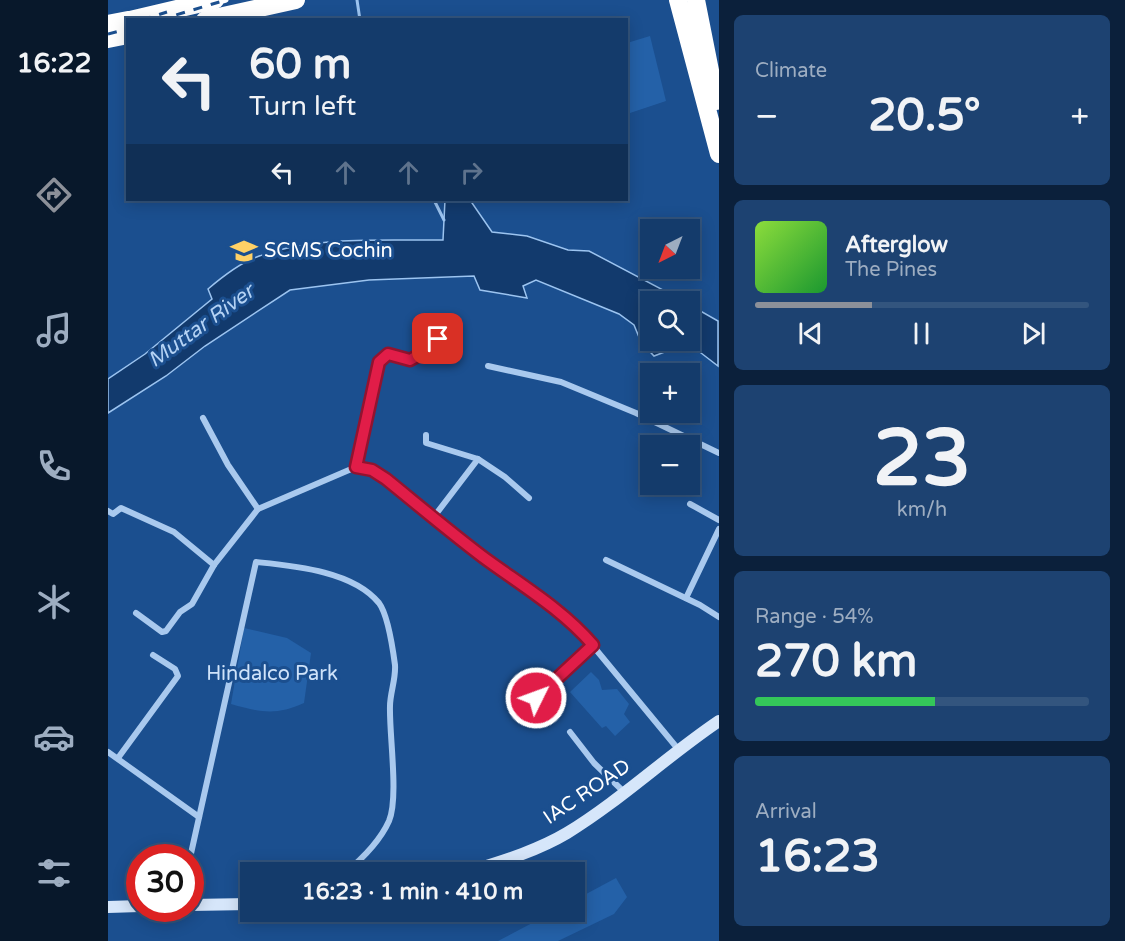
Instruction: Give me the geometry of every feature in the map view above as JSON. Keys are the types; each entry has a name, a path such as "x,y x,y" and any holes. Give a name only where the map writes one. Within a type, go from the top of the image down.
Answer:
{"highway":[{"path":"138,18 215,0"},
{"path":"214,18 296,0"},
{"path":"678,0 718,154"},
{"path":"696,0 718,112"},
{"path":"108,24 126,21"},
{"path":"108,39 126,35"}],"main road":[{"name":"IAC ROAD","path":"501,862 565,834 625,793 678,749 718,721"},
{"path":"204,905 240,904"},
{"path":"108,907 126,906"}],"street":[{"path":"356,467 379,362 388,354 410,360 428,350 438,339 454,348"},
{"path":"488,366 561,382 636,413 718,453"},
{"path":"203,418 228,465 258,509"},
{"path":"426,435 426,443 478,459 505,477 529,498"},
{"path":"433,518 478,459"},
{"path":"136,613 162,632 166,631 180,612 192,604 214,565 258,509 356,467 372,470 538,595 579,629 678,749"},
{"path":"690,504 718,520"},
{"path":"108,511 113,514 122,508 174,532 214,565"},
{"path":"686,598 718,529"},
{"path":"606,560 686,598 718,617"},
{"path":"193,844 256,562 346,580 364,588 381,605 395,668 389,704 393,797 390,819 376,842 356,862"},
{"path":"536,698 593,645"},
{"path":"118,758 178,676 175,669 153,655"},
{"path":"570,732 594,763 625,793"},
{"path":"108,752 199,817"}],"green space":[{"path":"650,36 666,101 628,114 628,43"},
{"name":"Hindalco Park","path":"244,628 287,638 311,653 304,703 276,711 250,709 231,704"},
{"path":"591,672 599,680 602,690 617,689 629,704 624,714 630,722 615,736 606,726 602,728 570,692"},
{"path":"616,878 627,897 614,914 558,941 498,941 534,922 585,922 585,895"}],"water":[{"name":"Muttar River","path":"445,201 471,201 492,232 527,236 568,250 589,251 665,291 640,291 640,340 634,325 619,314 536,280 523,286 527,298 480,290 474,276 369,280 290,290 205,346 166,376 108,413 108,379 145,354 212,299 208,289 236,268 254,258 299,246 323,242 443,240"},
{"path":"700,311 718,321 718,366 698,351"},
{"path":"649,351 667,351 654,356"}],"waterway":[{"path":"357,0 360,18"},
{"path":"434,201 444,220"}],"railway":[{"path":"166,18 226,0"},
{"path":"148,18 167,12"},
{"path":"108,34 126,30"}],"place":[{"name":"SCMS Cochin","path":"244,251"}],"route":[{"path":"438,339 428,350 410,360 388,354 379,362 356,467 372,470 386,479 484,558 538,595 579,629 593,645 536,698"}]}
